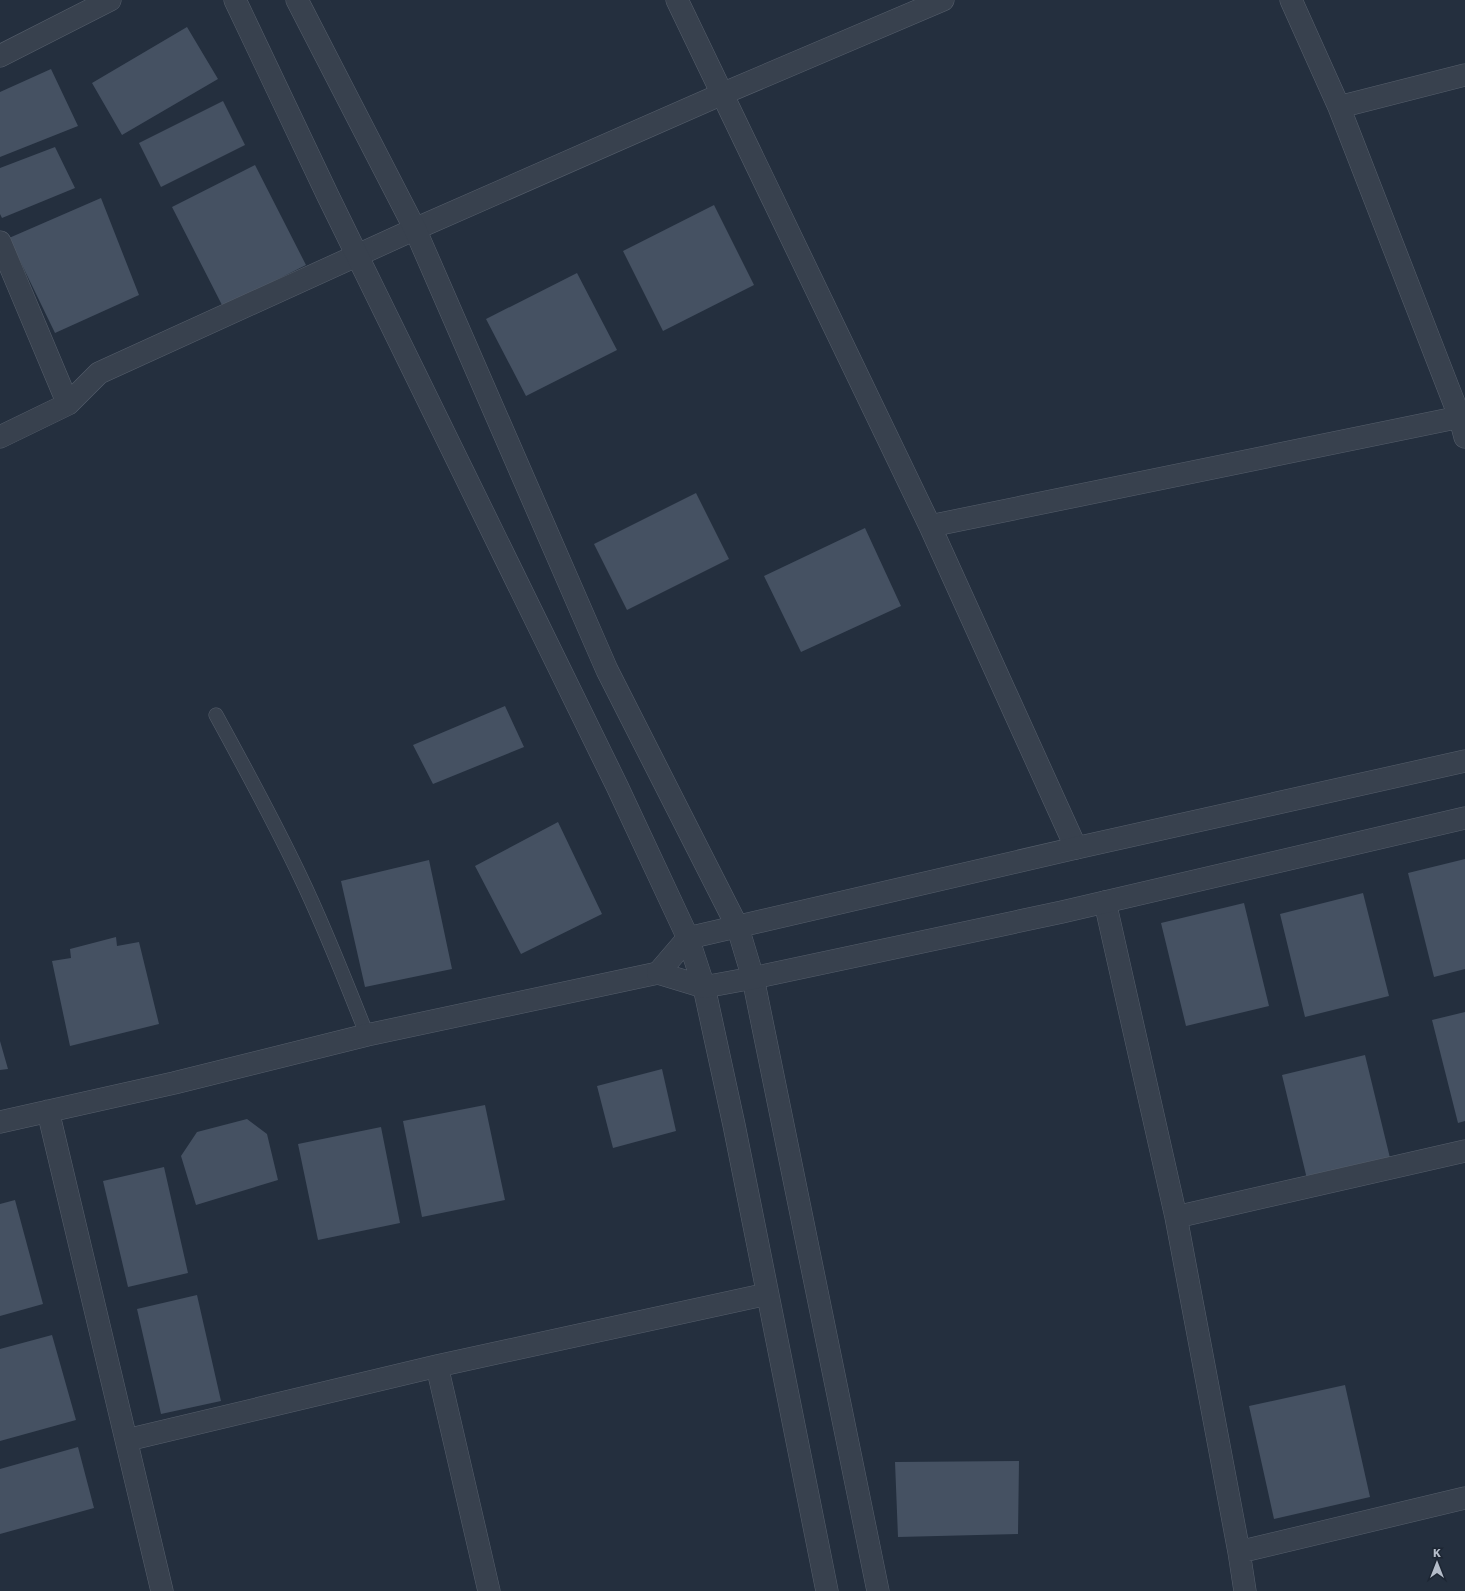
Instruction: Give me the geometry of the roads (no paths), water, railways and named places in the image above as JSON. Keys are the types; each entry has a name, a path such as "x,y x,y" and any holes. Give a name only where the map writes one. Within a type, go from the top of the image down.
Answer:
{"street":[{"path":"0,56 110,0"},
{"path":"235,0 358,256 617,786 688,938 704,987 735,1133 827,1591"},
{"path":"297,0 415,229 608,670 738,928 753,978 878,1591"},
{"path":"677,0 930,526 1076,848"},
{"path":"0,437 68,404 100,373 415,229 722,94 943,0"},
{"path":"930,526 1463,424 1339,108 1291,0"},
{"path":"1339,108 1465,76"},
{"path":"0,242 68,404"},
{"path":"658,973 688,938 738,928 1076,848 1465,761"},
{"path":"0,1122 174,1083 367,1035 658,973 704,987 753,978 1105,902 1465,818"},
{"path":"1105,902 1176,1217 1246,1591"},
{"path":"48,1111 162,1591"},
{"path":"1176,1217 1465,1151"},
{"path":"127,1440 437,1366 767,1294"},
{"path":"437,1366 489,1591"},
{"path":"1239,1552 1465,1498"}],"lane":[{"path":"216,715 260,795 300,877 335,955 367,1035"}]}
